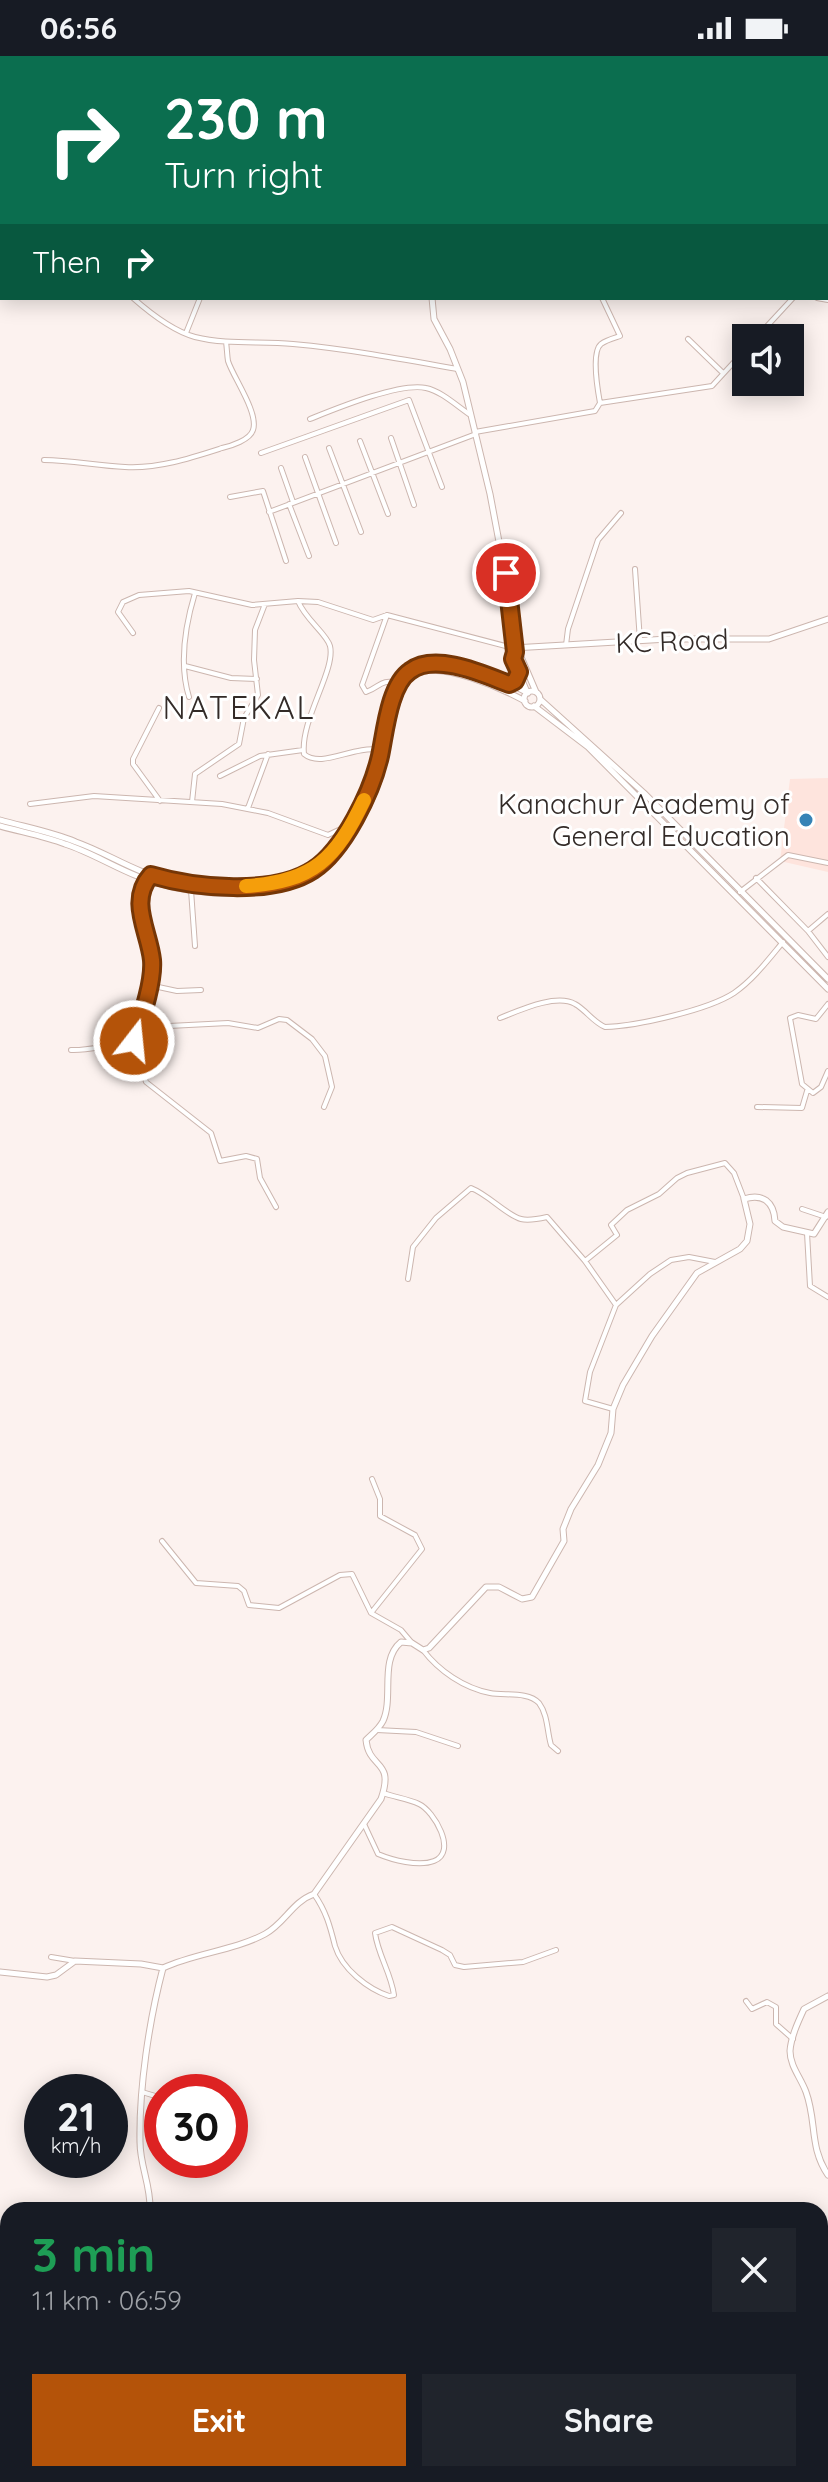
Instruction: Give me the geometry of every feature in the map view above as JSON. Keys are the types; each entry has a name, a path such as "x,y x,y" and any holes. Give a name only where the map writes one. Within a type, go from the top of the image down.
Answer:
{"main road":[{"path":"432,300 434,319 458,369 476,433 510,600 513,659 528,693 525,701"},
{"name":"KC Road","path":"514,650 640,641 769,639 828,619"},
{"path":"514,650 521,657 538,696 534,706"},
{"path":"384,751 399,683 410,670 431,664 460,668 538,696 603,753 820,976 828,989"},
{"path":"0,823 64,837 149,877 191,890 245,892 302,882 330,862 351,829 384,751 401,694 411,677 429,670 452,674 500,689 525,701 588,747 740,892 783,942 820,976 828,979"},
{"path":"509,684 515,681 519,672"},
{"path":"149,877 215,887 268,884 296,878 323,862 351,829"},
{"path":"0,1972 47,1977 56,1975 75,1961 163,1968 266,1934 299,1900 314,1894 387,1783 383,1767 367,1750 366,1740 384,1720 391,1656 401,1642 412,1643 423,1650 436,1643 486,1587 499,1587 522,1599 532,1597 564,1541 563,1529 571,1509 598,1465 611,1433 613,1409 623,1385 652,1336 697,1273 740,1249 747,1241 750,1224 744,1199 756,1195 764,1198 775,1210 775,1221 783,1227 807,1233 814,1234 827,1215"},
{"path":"150,2202 139,2143 142,2092 163,1968"},
{"path":"828,1996 804,2009 790,2050 792,2063 807,2093 813,2117 815,2150 828,2175"}],"street":[{"path":"136,300 186,333 226,342 346,349 458,369"},
{"path":"186,333 199,300"},
{"path":"269,512 476,433 595,411 600,403 597,349 620,336 603,300"},
{"path":"769,324 791,300"},
{"path":"688,339 723,373"},
{"path":"44,460 151,467 235,444 251,434 253,420 229,362 226,342"},
{"path":"600,403 712,386 732,364"},
{"path":"310,419 370,396 419,387 434,390 471,416"},
{"path":"261,453 406,400 412,402 442,487"},
{"path":"391,438 414,505"},
{"path":"360,441 388,514"},
{"path":"329,448 361,532"},
{"path":"305,457 336,543"},
{"path":"281,468 309,556"},
{"path":"230,497 261,490 264,493 286,561"},
{"path":"566,645 568,629 598,540 621,513"},
{"path":"635,569 640,641"},
{"path":"133,633 118,612 123,602 139,595 195,593 252,605 318,602 373,620 387,615 514,650"},
{"path":"189,697 184,680 186,622 195,593"},
{"path":"298,601 304,615 330,646 329,662 302,739 303,750 311,760 365,747 384,751"},
{"path":"192,802 195,774 239,744 244,718 258,695 255,630 265,604"},
{"path":"387,615 362,685 366,692 388,680 399,683"},
{"path":"184,666 231,678 257,679"},
{"path":"159,708 133,764 160,801"},
{"path":"220,776 268,754 303,750"},
{"path":"248,809 268,754"},
{"path":"30,804 94,796 192,802 268,813 328,835 351,829"},
{"path":"740,892 788,855 828,863"},
{"path":"71,1050 85,1051 119,1043 134,1044 152,962 139,911 149,877"},
{"path":"756,878 808,931 828,957"},
{"path":"191,890 195,946"},
{"path":"808,931 828,914"},
{"path":"500,1018 539,1004 565,1001 575,1003 605,1027 651,1020 717,1001 733,993 750,980 783,942"},
{"path":"148,985 177,991 201,990"},
{"path":"828,1004 816,1019 798,1015 790,1018 802,1084 807,1091 813,1093 821,1087 828,1071"},
{"path":"141,1017 169,1026 228,1023 258,1028 279,1019 287,1020 312,1039 325,1056 332,1087 324,1107"},
{"path":"134,1041 146,1082 211,1133 220,1161 246,1156 257,1159 260,1178 276,1207"},
{"path":"757,1107 802,1108 807,1091"},
{"path":"585,1261 617,1235 611,1225 627,1210 659,1194 687,1173 725,1163 734,1173 744,1199"},
{"path":"408,1279 413,1247 436,1218 471,1188 495,1201 516,1218 547,1217 585,1261 616,1305"},
{"path":"802,1209 827,1215"},
{"path":"807,1233 810,1286 828,1297"},
{"path":"613,1409 585,1401 590,1372 616,1305 650,1274 671,1260 689,1257 715,1262"},
{"path":"371,1613 422,1549 415,1535 380,1516 380,1499 372,1479"},
{"path":"162,1541 196,1583 238,1586 244,1591 249,1605 279,1608 340,1575 352,1574 371,1613 401,1630 412,1643"},
{"path":"423,1650 443,1672 486,1692 532,1699 539,1704 547,1722 551,1745 558,1751"},
{"path":"377,1730 416,1732 458,1746"},
{"path":"363,1822 378,1854 402,1861 431,1862 442,1854 444,1840 441,1828 422,1805 383,1793"},
{"path":"314,1894 326,1911 339,1955 364,1983 389,1996 394,1995 393,1984 377,1950 375,1933 387,1927 442,1950 450,1955 455,1965 464,1967 523,1962 556,1950"},
{"path":"51,1957 75,1961"},
{"path":"746,2001 752,2009 767,2002 773,2003 776,2007 776,2024 793,2039"}],"shaded area":[{"name":"Kanachur Academy of General Education","path":"828,778 828,872 780,861 790,779"}],"slow traffic":[{"path":"246,886 296,878 314,869 331,853 364,800"}],"place":[{"name":"Kanachur Academy of General Education","path":"806,820"}],"district":[{"name":"NATEKAL","path":"239,708"}],"route":[{"path":"134,1041 152,962 139,911 147,880 151,875 215,887 268,884 296,878 323,862 345,833 370,788 396,688 410,670 422,665 445,665 509,684 516,680 519,672 513,659 515,652 506,573"}]}
